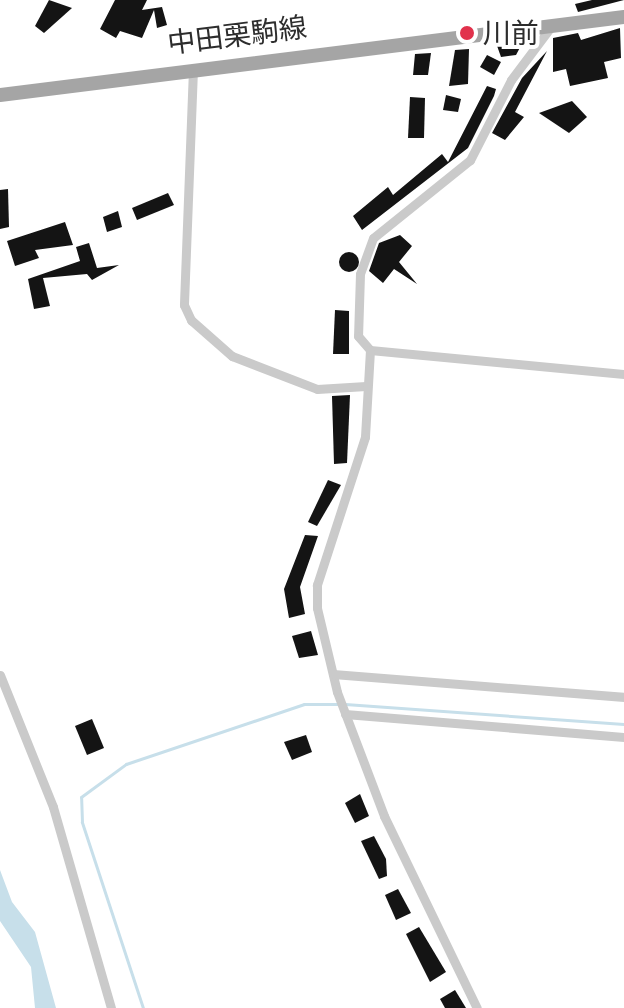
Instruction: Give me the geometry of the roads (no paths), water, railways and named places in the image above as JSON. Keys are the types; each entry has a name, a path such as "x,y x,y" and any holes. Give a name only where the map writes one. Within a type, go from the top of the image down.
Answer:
{"main road":[{"name":"中田栗駒線","path":"0,95 193,65 624,17"}],"street":[{"path":"553,24 511,80 470,160 373,238 360,274 358,336 370,350 624,374"},
{"path":"193,65 184,305 191,320 232,356 317,389 366,386"},
{"path":"370,350 365,437 317,585 339,697 414,890 477,1008"},
{"path":"333,674 624,697"},
{"path":"0,675 53,807 111,1008"},
{"path":"345,712 624,737"}],"water":[{"path":"0,870 12,902 35,932 56,1008 35,1008 31,967 0,921"}],"waterway":[{"path":"143,1008 82,822 81,797 126,764 304,704 337,704"},
{"path":"345,704 624,724"}],"place":[{"name":"川前","path":"467,33"}]}
